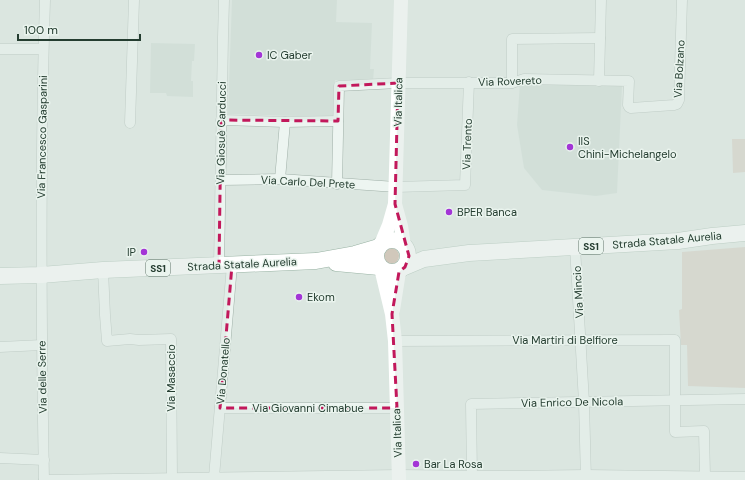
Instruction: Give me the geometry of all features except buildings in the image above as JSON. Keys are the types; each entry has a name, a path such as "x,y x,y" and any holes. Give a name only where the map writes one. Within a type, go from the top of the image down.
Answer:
{"main road":[{"name":"Via Italica","path":"380,245 389,225 395,204 400,0"},
{"name":"Via Italica","path":"395,204 405,245"},
{"name":"Strada Statale Aurelia","path":"402,269 424,259 469,253 678,241 745,231"},
{"path":"396,240 405,245 409,256 408,262 402,269 394,273 389,273 380,268 376,260 376,253 380,245 386,241 396,240"},
{"name":"Strada Statale Aurelia","path":"0,276 316,261 355,254 380,245"},
{"name":"Strada Statale Aurelia","path":"405,245 424,249 469,253"},
{"name":"Strada Statale Aurelia","path":"316,261 380,268"},
{"name":"Via Italica","path":"380,268 392,314 395,341 399,477"},
{"name":"Via Italica","path":"392,314 402,269"}],"street":[{"name":"Via Francesco Gasparini","path":"41,275 44,0"},
{"path":"130,123 134,0"},
{"name":"Via Giosuè Carducci","path":"224,0 221,180 226,265"},
{"path":"599,81 601,0"},
{"name":"Via Bolzano","path":"599,81 630,81 628,105 630,108 677,104 679,100 682,0"},
{"path":"512,83 512,38 600,38"},
{"path":"0,49 43,49"},
{"name":"Via Rovereto","path":"338,121 339,86 398,83 512,83 524,79 599,81"},
{"name":"Via Trento","path":"396,187 465,185 469,82"},
{"path":"222,118 285,122 338,121 337,184"},
{"path":"280,179 285,122"},
{"name":"Via Carlo Del Prete","path":"221,180 280,179 396,187"},
{"name":"Via Mincio","path":"575,247 584,402 586,477"},
{"name":"Via Donatello","path":"214,477 220,408 226,265"},
{"name":"Via Masaccio","path":"103,270 107,341 130,339 171,339 172,479"},
{"name":"Via delle Serre","path":"41,275 44,480"},
{"name":"Via Martiri di Belfiore","path":"395,341 675,340 675,400"},
{"path":"0,347 42,345"},
{"name":"Via Enrico De Nicola","path":"472,476 471,404 745,399"},
{"path":"675,400 676,432 704,431 705,476"},
{"name":"Via Giovanni Cimabue","path":"220,408 397,408"},
{"path":"0,458 44,460"},
{"path":"44,480 172,479 214,477 282,478 472,476 500,478 745,476"}],"highlighted area":[{"path":"398,83 395,204 409,256 405,267 399,272 392,314 397,408 220,408 232,265 219,266 221,120 338,121 339,86"}],"shaded area":[{"path":"232,0 337,0 336,22 372,23 370,69 374,69 373,81 335,80 333,117 228,114"},
{"path":"151,43 195,44 191,81 193,81 193,97 167,96 166,93 150,93"},
{"name":"IIS Chini-Michelangelo","path":"520,83 622,86 617,193 596,196 542,190 524,168 517,125"},
{"path":"732,139 745,139 745,172 733,173"},
{"path":"745,247 745,388 688,386 687,345 681,345 679,310 682,309 682,252"},
{"path":"391,248 397,250 399,256 397,262 391,264 385,262 383,256 385,250"}],"place":[{"name":"IC Gaber","path":"259,55"},
{"name":"IIS Chini-Michelangelo","path":"570,147"},
{"name":"BPER Banca","path":"449,212"},
{"name":"IP","path":"144,252"},
{"name":"Ekom","path":"299,297"},
{"name":"Bar La Rosa","path":"416,464"}]}
